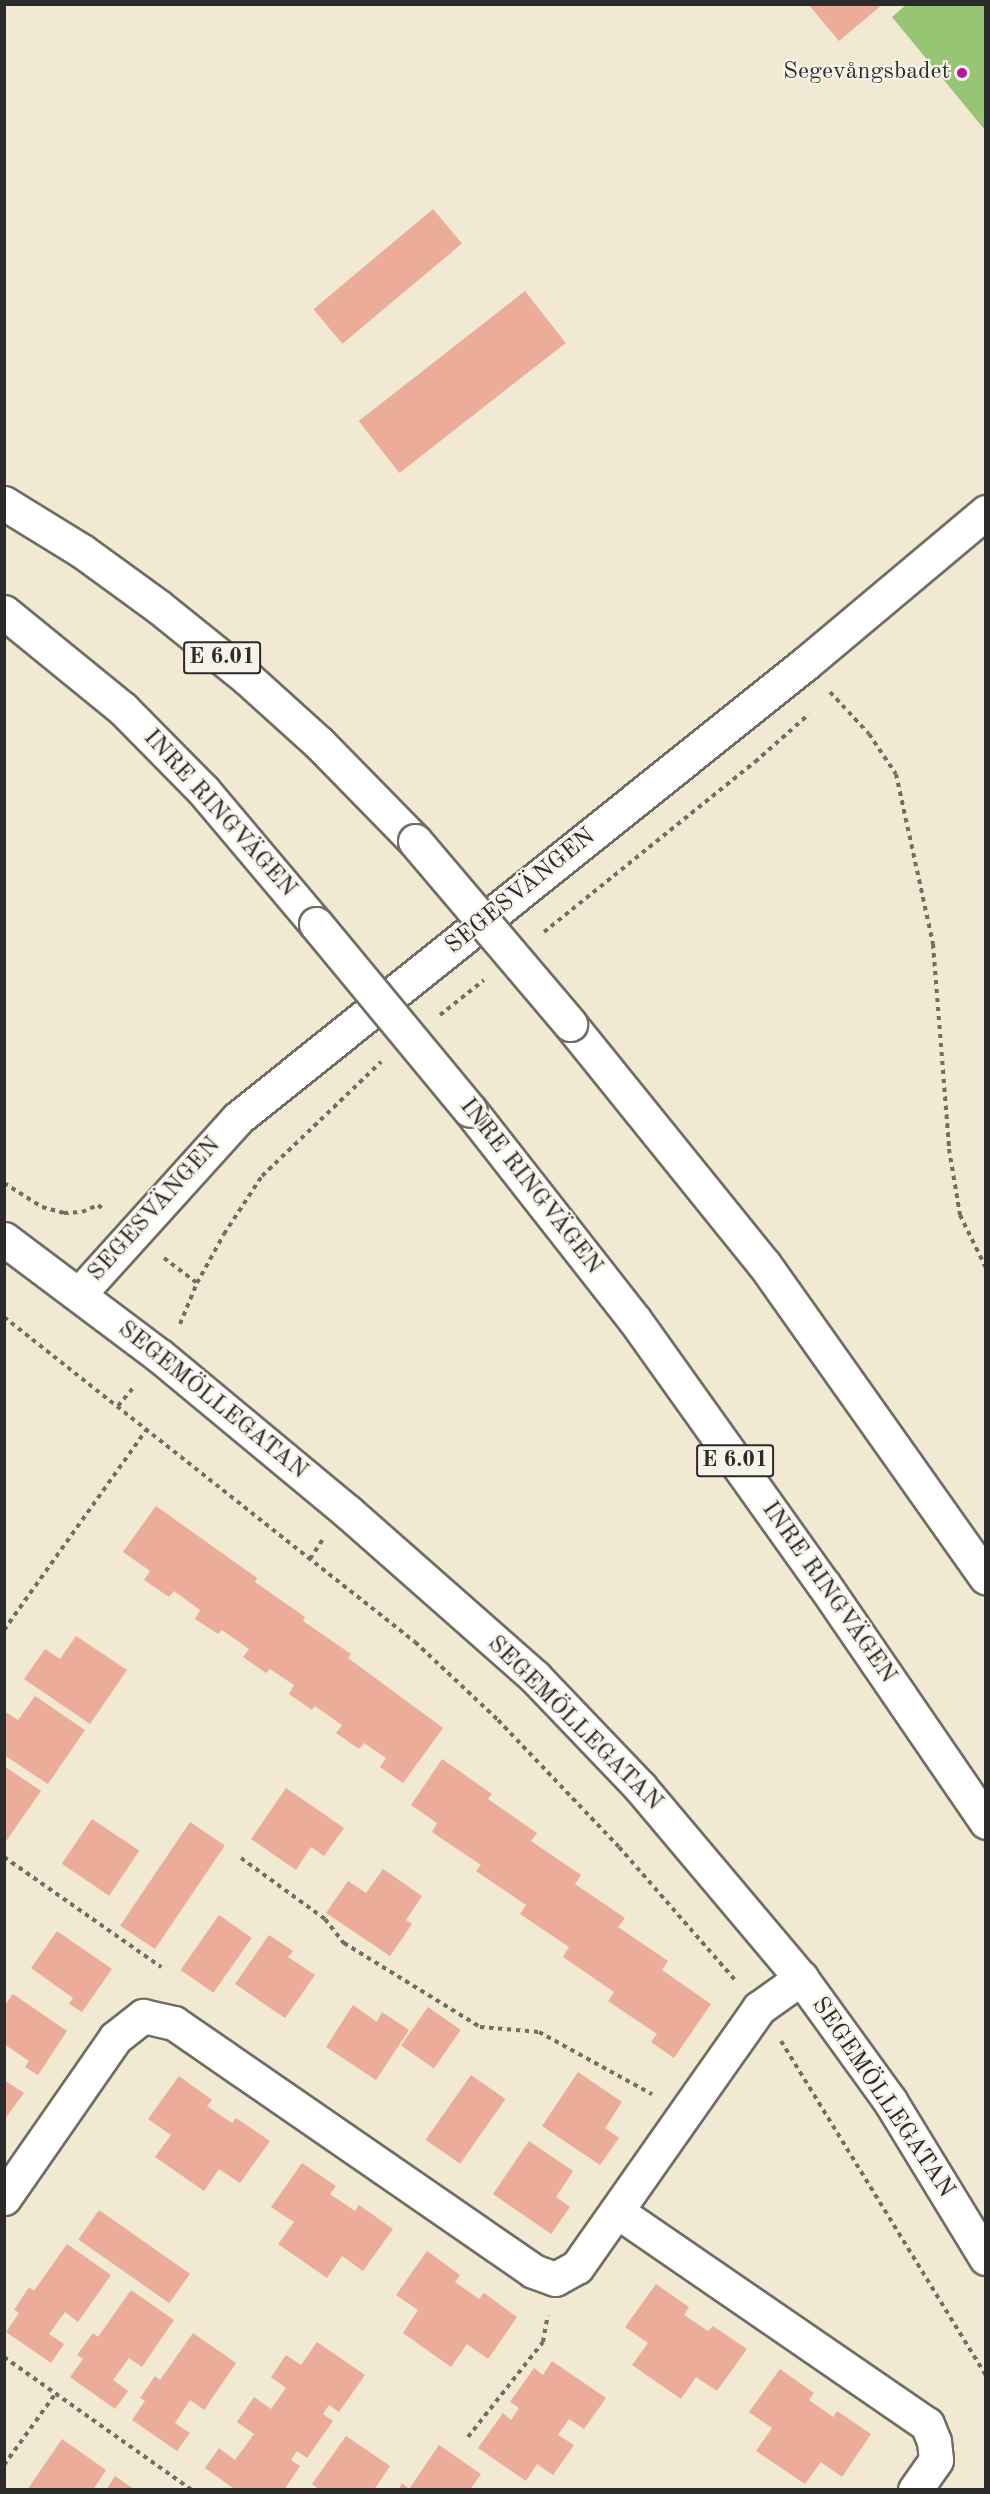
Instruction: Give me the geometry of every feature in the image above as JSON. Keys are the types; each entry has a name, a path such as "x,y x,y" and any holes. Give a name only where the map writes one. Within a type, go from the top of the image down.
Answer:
{"main road":[{"name":"E 6.01","path":"4,503 111,572 159,607 247,678 319,743 415,842 570,1024 764,1264 986,1577"},
{"name":"SEGESVÄNGEN","path":"79,1294 238,1118 806,663 986,512"},
{"name":"INRE RINGVÄGEN","path":"4,612 131,717 203,790 470,1110 634,1319 824,1585 986,1822"},
{"name":"SEGEMÖLLEGATAN","path":"4,1239 160,1356 348,1512 535,1677 640,1787 801,1978 890,2101 986,2258"},
{"path":"4,2198 115,2038 143,2016 174,2023 533,2271 555,2279 577,2267 618,2212 759,2008 801,1978"},
{"path":"618,2212 927,2424 934,2441 936,2460 915,2490"}],"path":[{"path":"831,693 869,734 896,774 933,944 949,1149 960,1215 986,1268"},
{"path":"4,1317 415,1642 498,1720 619,1846 759,2008 806,2079 986,2376"},
{"path":"4,1630 146,1430"},
{"path":"310,1559 326,1535"},
{"path":"4,1857 161,1967"},
{"path":"241,1858 325,1919 344,1943 480,2027 539,2032 687,2113"},
{"path":"468,2437 543,2342 555,2279"},
{"path":"4,2356 192,2490"},
{"path":"4,2465 56,2393"}],"green space":[{"name":"Segevångsbadet","path":"906,5 985,5 985,130 892,17"}],"building":[{"path":"808,4 883,4 839,41"},
{"path":"433,209 462,243 342,344 313,309"},
{"path":"525,291 566,343 399,473 359,421"},
{"path":"156,1506 257,1578 255,1582 305,1617 303,1621 351,1654 348,1658 443,1728 403,1783 380,1767 386,1758 364,1743 359,1749 336,1733 342,1725 315,1706 312,1710 289,1694 294,1685 270,1669 266,1673 243,1657 249,1649 222,1630 218,1634 195,1619 200,1610 174,1591 169,1597 144,1580 150,1571 123,1552"},
{"path":"76,1636 127,1670 90,1724 24,1679 45,1649 60,1659"},
{"path":"35,1696 85,1730 48,1784 4,1755 4,1711 18,1720"},
{"path":"442,1759 492,1794 488,1799 537,1833 531,1841 581,1875 575,1884 625,1918 618,1927 668,1961 662,1970 711,2004 674,2058 651,2042 657,2034 608,2001 614,1992 563,1957 569,1947 520,1914 526,1905 476,1871 481,1865 432,1832 437,1823 411,1805"},
{"path":"4,1766 41,1791 4,1844"},
{"path":"286,1788 344,1828 324,1856 311,1847 296,1870 251,1839"},
{"path":"92,1819 139,1851 109,1896 62,1864"},
{"path":"190,1822 225,1845 155,1949 120,1926"},
{"path":"383,1869 422,1896 406,1920 412,1924 390,1956 326,1913 348,1881 366,1893"},
{"path":"219,1915 252,1938 213,1993 181,1970"},
{"path":"57,1931 112,1969 82,2012 69,2004 73,1998 31,1968"},
{"path":"269,1935 293,1951 288,1957 315,1975 285,2018 235,1984"},
{"path":"13,1994 67,2031 38,2075 25,2067 29,2061 4,2044 4,2006"},
{"path":"353,2005 377,2022 382,2012 409,2030 376,2080 326,2047"},
{"path":"428,2007 461,2030 434,2068 401,2046"},
{"path":"578,2072 622,2102 605,2128 619,2138 600,2165 542,2126"},
{"path":"471,2075 505,2099 460,2164 426,2140"},
{"path":"179,2076 212,2100 207,2106 232,2123 236,2118 270,2141 240,2183 219,2169 204,2191 155,2157 171,2135 148,2119"},
{"path":"4,2080 24,2093 4,2120"},
{"path":"529,2141 573,2171 556,2197 570,2207 551,2234 493,2194"},
{"path":"302,2163 336,2186 330,2194 355,2211 359,2205 393,2229 363,2271 342,2256 327,2278 278,2244 294,2222 271,2207"},
{"path":"99,2210 190,2274 169,2303 78,2239"},
{"path":"67,2244 111,2275 78,2322 65,2312 49,2334 64,2344 51,2363 6,2332 19,2313 14,2310 29,2287 34,2291"},
{"path":"427,2251 460,2275 455,2282 479,2299 484,2293 517,2317 488,2359 467,2344 451,2367 403,2333 418,2310 396,2295"},
{"path":"656,2284 689,2307 684,2315 708,2331 713,2326 747,2349 717,2391 696,2377 681,2399 632,2365 648,2343 625,2327"},
{"path":"131,2290 174,2320 142,2367 129,2358 113,2380 128,2391 115,2409 70,2377 83,2359 77,2355 93,2333 98,2337"},
{"path":"193,2333 236,2363 204,2410 190,2400 175,2423 190,2433 177,2451 132,2420 145,2401 140,2398 155,2376 160,2380"},
{"path":"317,2342 365,2375 339,2412 329,2405 323,2414 333,2421 307,2458 297,2451 291,2460 300,2466 284,2490 236,2490 205,2468 219,2448 235,2460 254,2434 237,2422 254,2397 271,2409 286,2388 271,2377 286,2355 301,2365"},
{"path":"552,2361 606,2398 584,2429 569,2419 558,2435 574,2445 553,2475 537,2464 526,2481 478,2448 503,2413 511,2420 519,2408 510,2402 534,2368 543,2375"},
{"path":"780,2369 814,2393 809,2400 833,2417 837,2411 871,2434 842,2477 821,2462 805,2484 756,2451 772,2428 749,2412"},
{"path":"346,2436 390,2466 374,2490 320,2490 312,2484"},
{"path":"62,2439 106,2470 93,2490 27,2490"},
{"path":"439,2445 481,2474 470,2490 398,2490 402,2483 409,2489"},
{"path":"115,2476 135,2490 106,2490"}],"place":[{"name":"Segevångsbadet","path":"962,73"}]}
